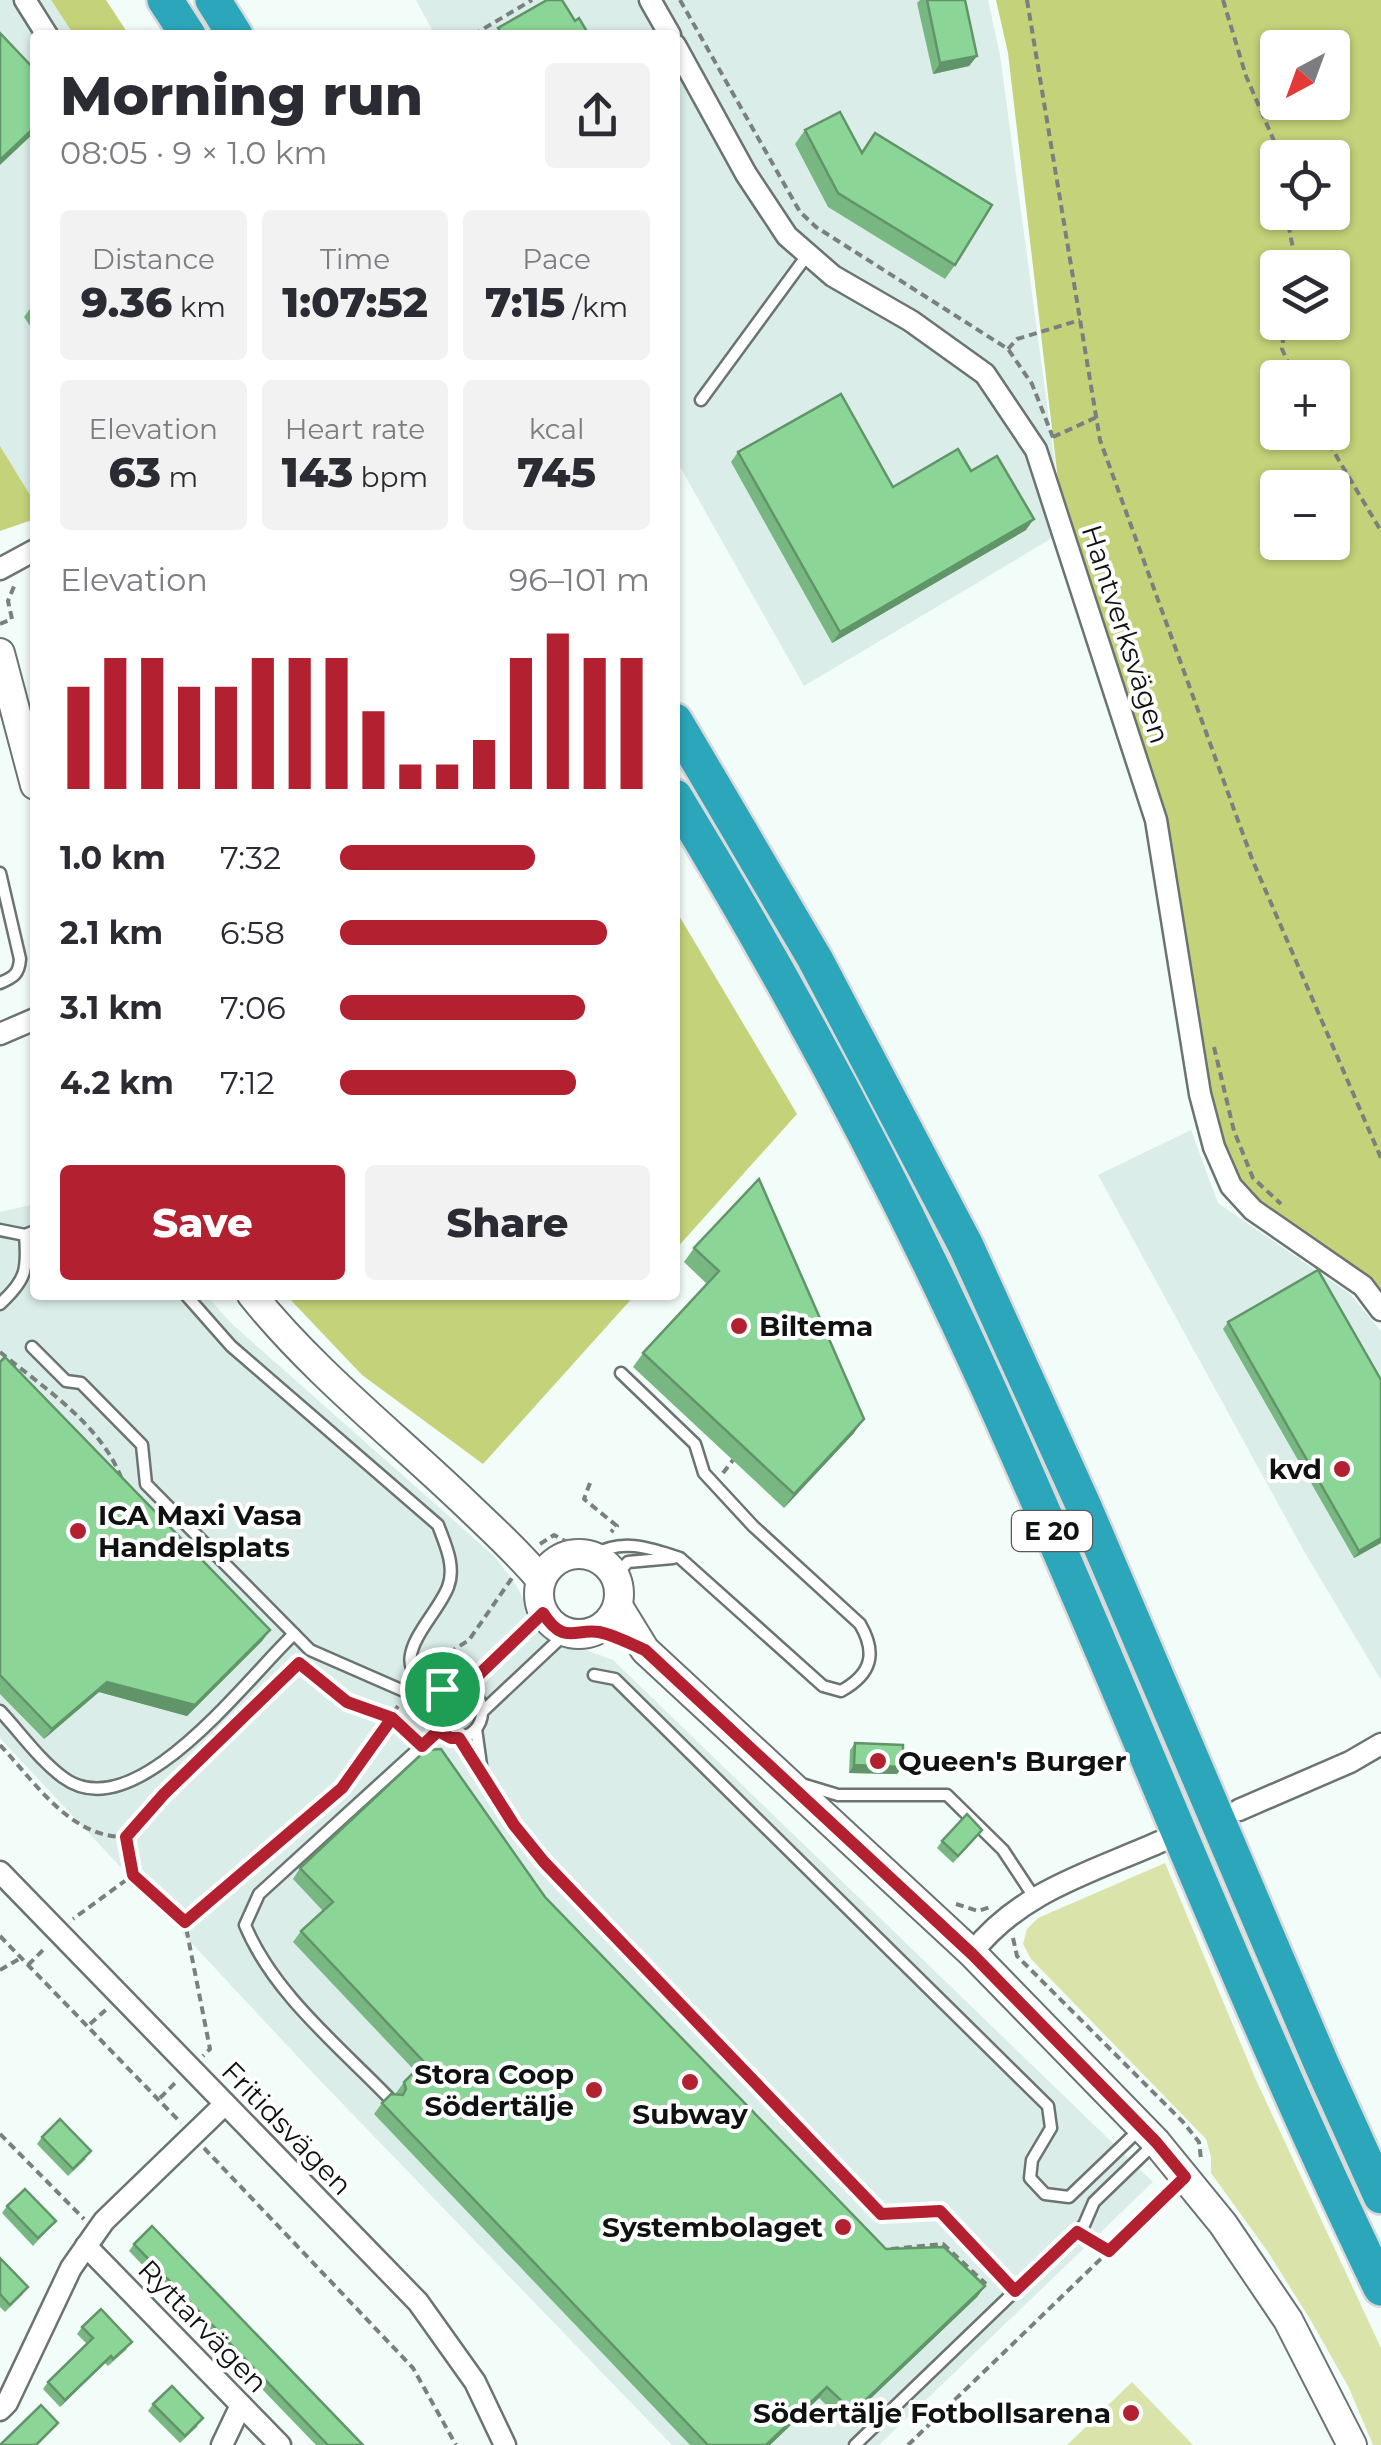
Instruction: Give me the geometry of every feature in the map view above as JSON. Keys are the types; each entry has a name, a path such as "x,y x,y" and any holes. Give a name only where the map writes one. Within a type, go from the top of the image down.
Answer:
{"highway":[{"path":"165,0 185,30"},
{"path":"213,0 232,30"},
{"name":"E 20","path":"680,729 815,958 966,1246 1077,1492 1381,2196"},
{"name":"E 20","path":"680,806 784,984 936,1276 1056,1542 1284,2080 1381,2288"}],"main road":[{"path":"0,653 30,766"},
{"path":"256,1300 286,1338 428,1468 541,1580"},
{"path":"428,1468 561,1558"},
{"path":"599,1545 605,1564 615,1576 618,1606 610,1621 596,1631 582,1635 566,1633 552,1625 543,1613 539,1597 541,1580 561,1558 599,1545"},
{"path":"618,1606 645,1650 972,1954 1149,2134 1222,2224 1288,2320 1352,2445"},
{"path":"596,1631 645,1650"}],"street":[{"path":"25,0 44,30"},
{"path":"650,0 667,30"},
{"name":"Hantverksvägen","path":"680,54 746,174 787,236 834,276 911,321 985,374 1036,450 1156,820 1200,1094 1214,1147 1231,1186 1253,1210 1363,1286 1381,1310"},
{"path":"10,574 30,555"},
{"path":"0,1034 30,1021"},
{"path":"1239,1810 1350,1762 1381,1744"},
{"path":"972,1954 994,1926 1034,1897 1162,1841"},
{"name":"Fritidsvägen","path":"0,1872 418,2302 475,2382 505,2445"},
{"path":"0,2410 7,2403 71,2268 91,2239 225,2104"},
{"name":"Ryttarvägen","path":"91,2239 280,2445"},
{"path":"222,2445 241,2405"}],"lane":[{"path":"701,400 808,254"},
{"path":"0,872 20,959 13,978 0,983"},
{"path":"0,1230 30,1233 28,1266 17,1288 0,1304"},
{"path":"190,1300 231,1346 438,1525 450,1556 449,1586 410,1648 412,1668 428,1685 465,1688 477,1697 482,1712"},
{"path":"32,1346 66,1381 81,1383 142,1445 146,1484 310,1650 406,1692 430,1709"},
{"path":"599,1545 657,1550 680,1558 823,1686 841,1692 854,1684 872,1658 870,1642 860,1624 754,1526 704,1472 695,1444 621,1373"},
{"path":"615,1576 628,1562 680,1558"},
{"path":"465,1688 543,1613"},
{"path":"482,1771 476,1729 482,1712 566,1633"},
{"path":"0,1711 65,1779 96,1791 131,1782 171,1758 294,1634"},
{"path":"594,1675 615,1680 1048,2106 1052,2128 1032,2160 1030,2178 1045,2194 1069,2197 1149,2134"},
{"path":"442,1689 430,1709 430,1718 438,1731 459,1738 476,1729"},
{"path":"390,2099 289,1994 258,1954 245,1924 259,1894 438,1731"},
{"path":"459,1738 514,1825 544,1862 881,2214 940,2211 1015,2291"},
{"path":"784,1779 838,1795 946,1794 1003,1850 1034,1897"},
{"path":"855,2445 1084,2225 1094,2202 1149,2134"}],"path":[{"path":"481,30 532,0"},
{"path":"680,0 800,212 816,227 1008,349 1032,384 1058,456"},
{"path":"1026,0 1100,440 1252,858 1381,1158"},
{"path":"1223,0 1246,76 1274,140"},
{"path":"1008,349 1017,339 1080,320"},
{"path":"1053,436 1096,417"},
{"path":"1333,450 1381,531"},
{"path":"0,624 12,619 8,602 10,574"},
{"path":"1212,1040 1234,1131 1253,1178 1291,1214"},
{"path":"85,1442 93,1434"},
{"path":"590,1483 584,1498 618,1526 599,1545"},
{"path":"0,1745 68,1819 106,1838 126,1837 164,1794 299,1663 347,1702 392,1718 422,1746"},
{"path":"185,1922 342,1788 392,1718"},
{"path":"126,1837 133,1875 185,1922 210,2050 160,2099"},
{"path":"28,1965 76,1917 133,1875"},
{"path":"908,2445 1201,2159 1199,2142 1183,2122 1017,1956 1012,1938 1016,1931"},
{"path":"0,1936 160,2099 412,2368 456,2445"},
{"path":"0,1970 21,1958"},
{"path":"0,2134 91,2239"},
{"path":"1077,2232 1109,2251"},
{"path":"901,2248 905,2259"}],"shaded area":[{"path":"0,0 51,0 71,30 30,30 30,495 0,446"},
{"path":"416,0 988,0 1000,55 1064,531 804,686 680,467 680,30 432,30"},
{"path":"1191,1130 1218,1203 1350,1294 1381,1331 1381,1680 1305,1553 1098,1175"},
{"path":"30,1205 30,1300 210,1300 232,1324 495,1557 516,1585 542,1634 613,1660 1153,2182 879,2445 672,2445 312,2072 0,1738 0,1212"}],"green space":[{"path":"51,0 106,0 126,30 71,30"},
{"path":"996,0 1381,0 1381,1310 1253,1210 1200,1094 1173,918 1064,531 1008,53"},
{"path":"0,446 30,495 30,521 0,531"},
{"path":"680,917 797,1114 680,1244"},
{"path":"291,1300 631,1300 483,1464 362,1375"},
{"path":"1165,1863 1256,2080 1381,2348 1381,2445 1373,2445 1349,2388 1310,2319 1211,2173 1206,2139 1031,1959 1023,1944 1027,1929 1038,1918"},
{"name":"Södertälje Fotbollsarena","path":"1132,2382 1193,2445 1067,2445"}],"building":[{"path":"547,0 562,0 586,30 499,30"},
{"path":"927,0 965,0 977,56 940,63"},
{"path":"0,33 30,65 30,132 0,160"},
{"path":"840,112 862,153 875,133 992,205 955,265 838,193 805,130"},
{"path":"841,394 893,487 958,449 971,471 997,456 1034,519 840,632 738,452"},
{"name":"Biltema","path":"759,1179 864,1419 794,1494 643,1353 719,1271 694,1248"},
{"name":"kvd","path":"1318,1270 1381,1380 1381,1538 1359,1551 1228,1322"},
{"name":"ICA Maxi Vasa Handelsplats","path":"5,1357 270,1630 195,1705 107,1682 52,1729 0,1675 0,1362"},
{"path":"855,1743 903,1745 903,1767 854,1765"},
{"path":"441,1749 545,1897 886,2249 944,2247 985,2286 853,2412 827,2387 766,2445 708,2445 382,2103 391,2094 403,2095 404,2082 424,2062 301,1931 333,1902 300,1868 426,1750"},
{"path":"967,1814 982,1830 958,1856 942,1841"},
{"path":"60,2119 91,2151 73,2169 42,2137"},
{"path":"25,2189 56,2221 38,2238 7,2206"},
{"path":"152,2226 363,2445 328,2445 134,2244"},
{"path":"0,2258 28,2287 10,2305 0,2294"},
{"path":"101,2309 132,2342 113,2359 111,2356 65,2400 48,2382 93,2338 82,2327"},
{"path":"172,2386 203,2418 185,2436 153,2404"},
{"path":"41,2405 58,2423 36,2445 0,2445"}],"place":[{"name":"Biltema","path":"739,1326"},
{"name":"kvd","path":"1342,1469"},
{"name":"ICA Maxi Vasa Handelsplats","path":"78,1531"},
{"name":"Queen's Burger","path":"878,1761"},
{"name":"Subway","path":"690,2082"},
{"name":"Stora Coop Södertälje","path":"594,2090"},
{"name":"Systembolaget","path":"843,2227"},
{"name":"Södertälje Fotbollsarena","path":"1131,2413"}],"route":[{"path":"442,1689 430,1709 430,1718 438,1731 422,1746 392,1718 342,1788 185,1922 133,1875 126,1837 164,1794 299,1663 347,1702 392,1718 422,1746 438,1731 459,1738 514,1825 544,1862 881,2214 940,2211 1015,2291 1077,2232 1109,2251 1185,2177 1156,2142 972,1954 645,1650 596,1631 582,1635 566,1633 552,1625 543,1613 465,1688 442,1689"}]}
